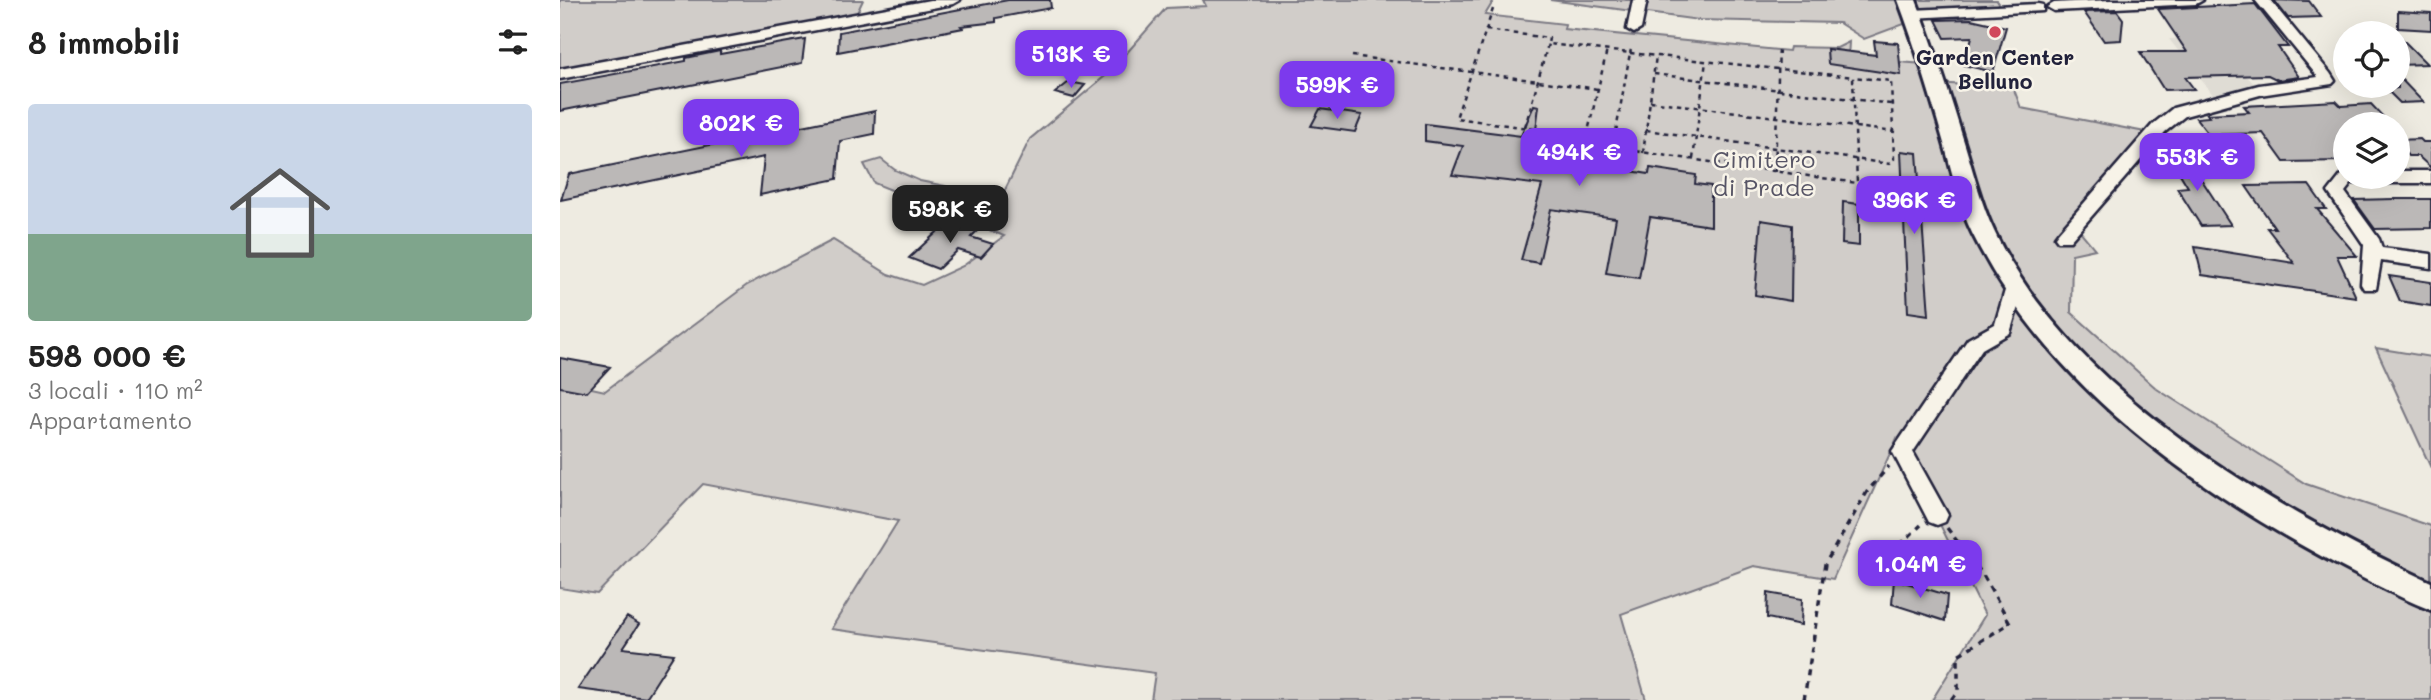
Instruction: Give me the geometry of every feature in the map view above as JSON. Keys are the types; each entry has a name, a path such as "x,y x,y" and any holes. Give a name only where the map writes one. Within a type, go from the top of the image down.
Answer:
{"main road":[{"path":"1909,7 1935,77 1983,233 2015,287 2063,348 2122,406 2202,468 2318,540 2431,596"}],"street":[{"path":"560,74 953,0"},
{"path":"1634,29 1640,0"},
{"path":"2054,7 2196,0"},
{"path":"2064,237 2159,128 2179,112 2259,90 2327,81 2325,75 2262,0"},
{"path":"1909,7 2038,8"},
{"path":"2370,285 2373,253 2371,239 2336,195 2344,180 2349,177 2431,177"},
{"path":"2373,253 2431,261"},
{"path":"1937,514 1902,451 1975,344 2003,328 2015,287"}],"path":[{"path":"1493,9 1456,118 1615,140"},
{"path":"1486,30 1549,38 1525,127"},
{"path":"1548,44 1891,82 1895,159 1890,164 1646,130"},
{"path":"1775,172 1779,46"},
{"path":"1587,136 1607,51"},
{"path":"1630,51 1613,148 1857,183 1853,77"},
{"path":"1352,56 1598,89"},
{"path":"1643,153 1656,56"},
{"path":"1692,160 1706,61"},
{"path":"1654,74 1892,104"},
{"path":"1650,101 1895,132"},
{"path":"1804,700 1825,565 1867,492 1902,451"},
{"path":"1890,566 1897,548 1908,533 1937,514 1983,575 2010,623 1958,655 1958,690 1951,700"}],"shaded area":[{"path":"2211,37 2255,85 2214,96 2169,39"}],"green space":[{"path":"560,0 863,0 855,17 560,78"},
{"name":"Cimitero di Prade","path":"1203,0 1494,0 1485,15 1565,24 1564,29 1789,51 1790,47 1837,48 1849,42 1848,58 1924,64 1929,83 2013,87 2021,108 2150,133 2070,219 2095,249 2072,254 2071,312 2157,389 2306,484 2431,526 2431,700 1932,700 1985,615 1897,438 1833,579 1754,566 1621,614 1646,700 1151,700 1155,673 831,629 898,521 703,484 597,594 560,588 560,381 605,391 747,285 833,240 888,274 922,285 963,266 1004,236 874,183 864,164 881,159 895,170 920,181 945,186 976,203 1000,200 1030,139 1111,71 1166,8 1206,6"},
{"path":"1550,0 1906,0 1915,20 1864,39 1839,23 1699,20"},
{"path":"1917,0 1997,0 1999,7 1922,12"},
{"path":"2376,348 2431,357 2431,468"}],"building":[{"path":"1008,0 1050,0 1051,8 996,18 996,22 961,26 963,28 838,52 839,32"},
{"path":"2274,0 2309,1 2321,17 2288,18"},
{"path":"2255,4 2288,47 2278,47 2299,77 2278,80 2268,75 2185,77 2194,89 2164,90 2140,52 2187,52 2158,9"},
{"path":"2117,11 2123,19 2121,40 2104,41 2084,12"},
{"path":"2398,11 2431,13 2431,30 2410,29 2410,21 2398,21"},
{"path":"1971,19 2006,27 1993,72 1964,65 1972,37 1945,38 1936,20"},
{"path":"805,39 802,63 560,111 560,84 686,61 686,58 720,51 720,54"},
{"path":"1066,39 1100,54 1062,72 1043,63 1043,55"},
{"path":"1874,41 1898,43 1901,75 1828,64 1827,49 1876,55"},
{"path":"2410,47 2427,64 2410,65"},
{"path":"1069,82 1085,85 1074,98 1055,93"},
{"path":"2410,88 2423,102 2400,103 2395,98 2410,98"},
{"path":"2336,101 2341,106 2371,104 2379,112 2333,112 2333,161 2284,162 2263,133 2209,135 2196,118 2209,117 2207,114 2249,112 2244,106"},
{"path":"1534,105 1539,106 1535,138 1587,145 1584,160 1619,165 1618,169 1649,174 1650,168 1696,175 1695,184 1711,186 1711,226 1650,217 1639,278 1606,273 1616,218 1551,209 1539,263 1521,260 1542,185 1452,175 1463,146 1425,141 1425,124 1521,136"},
{"path":"1320,109 1362,115 1355,132 1311,126"},
{"path":"875,111 874,134 840,141 837,179 760,195 764,157 561,200 569,174"},
{"path":"2410,139 2431,142 2431,168 2418,156 2410,156"},
{"path":"1901,151 1917,153 1929,315 1908,312"},
{"path":"2166,151 2183,151 2231,225 2201,226 2177,188 2188,187"},
{"path":"2309,185 2326,209 2317,209 2357,256 2337,256 2356,297 2202,275 2195,247 2294,263 2267,228 2275,228 2246,186"},
{"path":"2431,199 2431,228 2375,229 2354,200"},
{"path":"1843,202 1859,204 1859,246 1842,244"},
{"path":"1761,220 1792,225 1791,301 1755,295"},
{"path":"949,221 977,231 971,237 993,244 981,257 958,250 938,269 909,258"},
{"path":"2389,276 2431,282 2431,306 2400,301"},
{"path":"560,358 610,367 587,392 560,387"},
{"path":"1894,579 1947,595 1945,621 1892,604"},
{"path":"1768,593 1802,599 1801,625 1767,618"},
{"path":"627,617 639,624 623,648 674,654 646,698 578,689"}],"place":[{"name":"Garden Center Belluno","path":"1995,32"}]}
